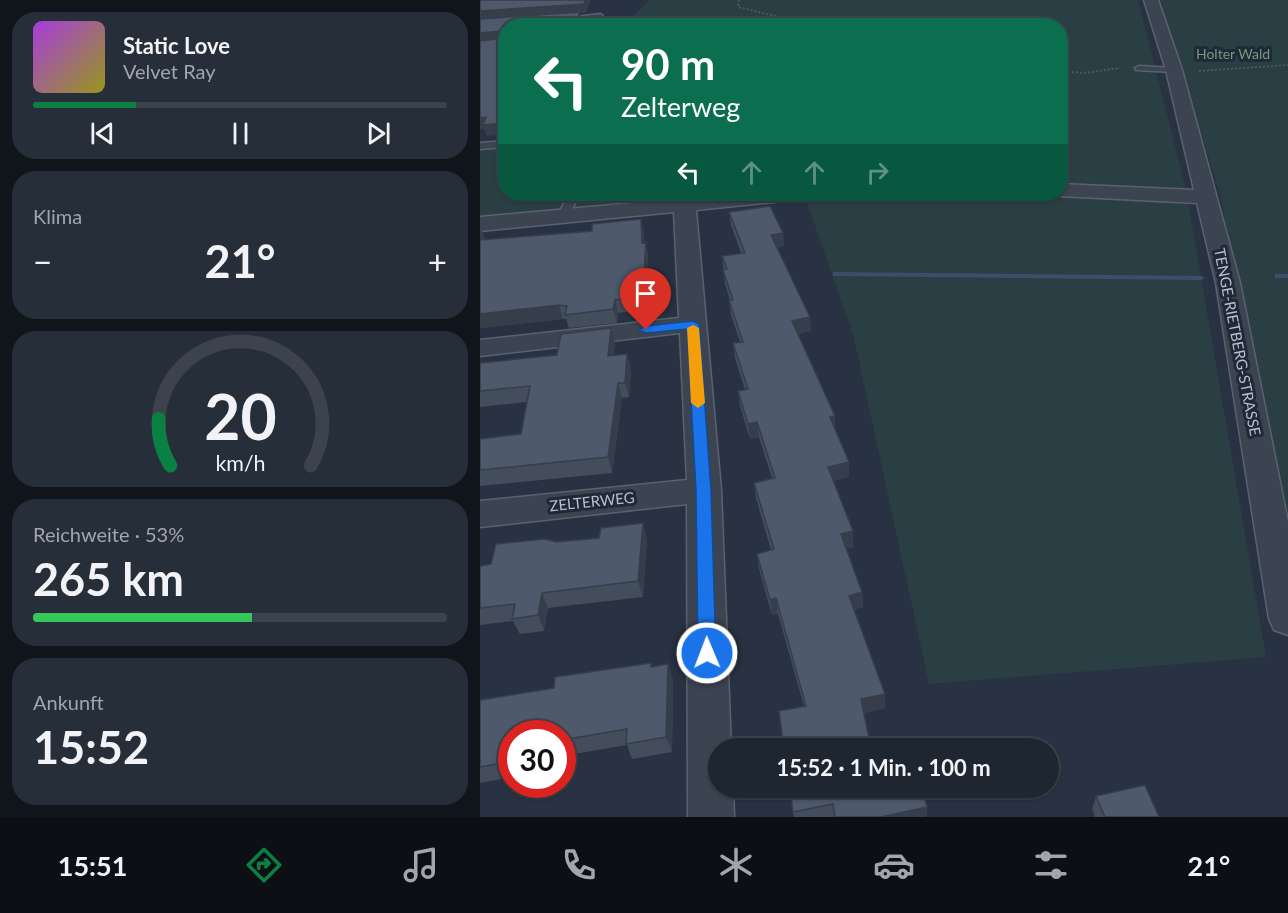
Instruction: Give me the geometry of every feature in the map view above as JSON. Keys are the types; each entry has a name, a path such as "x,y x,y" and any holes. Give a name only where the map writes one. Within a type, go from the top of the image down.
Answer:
{"street":[{"name":"TENGE-RIETBERG-STRASSE","path":"1151,0 1173,70 1228,283 1288,619"},
{"path":"1068,190 1206,197"},
{"path":"480,224 718,201"},
{"path":"685,204 704,490 711,817"},
{"path":"480,348 693,324"},
{"name":"ZELTERWEG","path":"480,514 704,490"}],"lane":[{"path":"572,18 601,16"},
{"path":"1139,68 1173,70"},
{"path":"480,146 498,145"},
{"path":"564,216 570,201"}],"path":[{"path":"739,0 738,7 783,18"},
{"path":"1173,70 1199,71 1288,65"},
{"path":"1068,71 1084,73 1106,68 1139,68"}],"green space":[{"path":"650,0 1138,0 1186,189 1266,657 929,684 853,334 806,201 1068,201 1068,18 627,18 632,17"},
{"name":"Holter Wald","path":"1159,0 1288,0 1288,512 1233,274 1221,197"},
{"path":"498,147 498,201 667,201 480,219 480,148"}],"building":[{"path":"480,0 585,0 584,4 480,11"},
{"path":"580,12 578,18 498,18 498,31 480,33 480,19"},
{"path":"498,39 498,124 483,125 486,117 480,118 480,41"},
{"path":"770,206 783,233 771,235 810,317 792,321 835,416 830,417 849,462 828,467 853,531 841,534 862,592 849,596 885,694 861,699 869,738 783,738 779,711 806,706 776,598 770,600 757,554 774,549 754,483 775,478 757,422 748,424 738,391 748,389 733,343 743,342 729,300 733,300 723,270 727,269 722,256 745,253 729,212"},
{"path":"641,219 642,243 646,242 643,286 638,289 637,297 615,300 613,309 565,315 567,306 559,305 480,314 480,240 592,231 592,224"},
{"path":"611,328 608,356 627,354 625,383 618,383 608,457 480,470 480,439 521,434 530,386 480,391 480,363 557,355 561,334"},
{"path":"643,523 638,581 542,593 538,615 512,619 515,604 480,608 480,566 491,564 496,544 545,539 556,542 599,538 601,528"},
{"path":"651,663 651,667 668,664 666,737 626,744 627,729 576,738 576,720 498,720 498,764 480,767 480,700 554,688 555,677"},
{"path":"1145,785 1159,817 1105,817 1096,796"},
{"path":"791,798 925,798 927,807 881,817 835,817 833,804 793,812"}],"waterway":[{"path":"836,274 1201,278"},
{"path":"1278,276 1288,276"}],"slow traffic":[{"path":"693,328 698,403"}],"route":[{"path":"646,330 693,324 704,490 707,653"}]}
